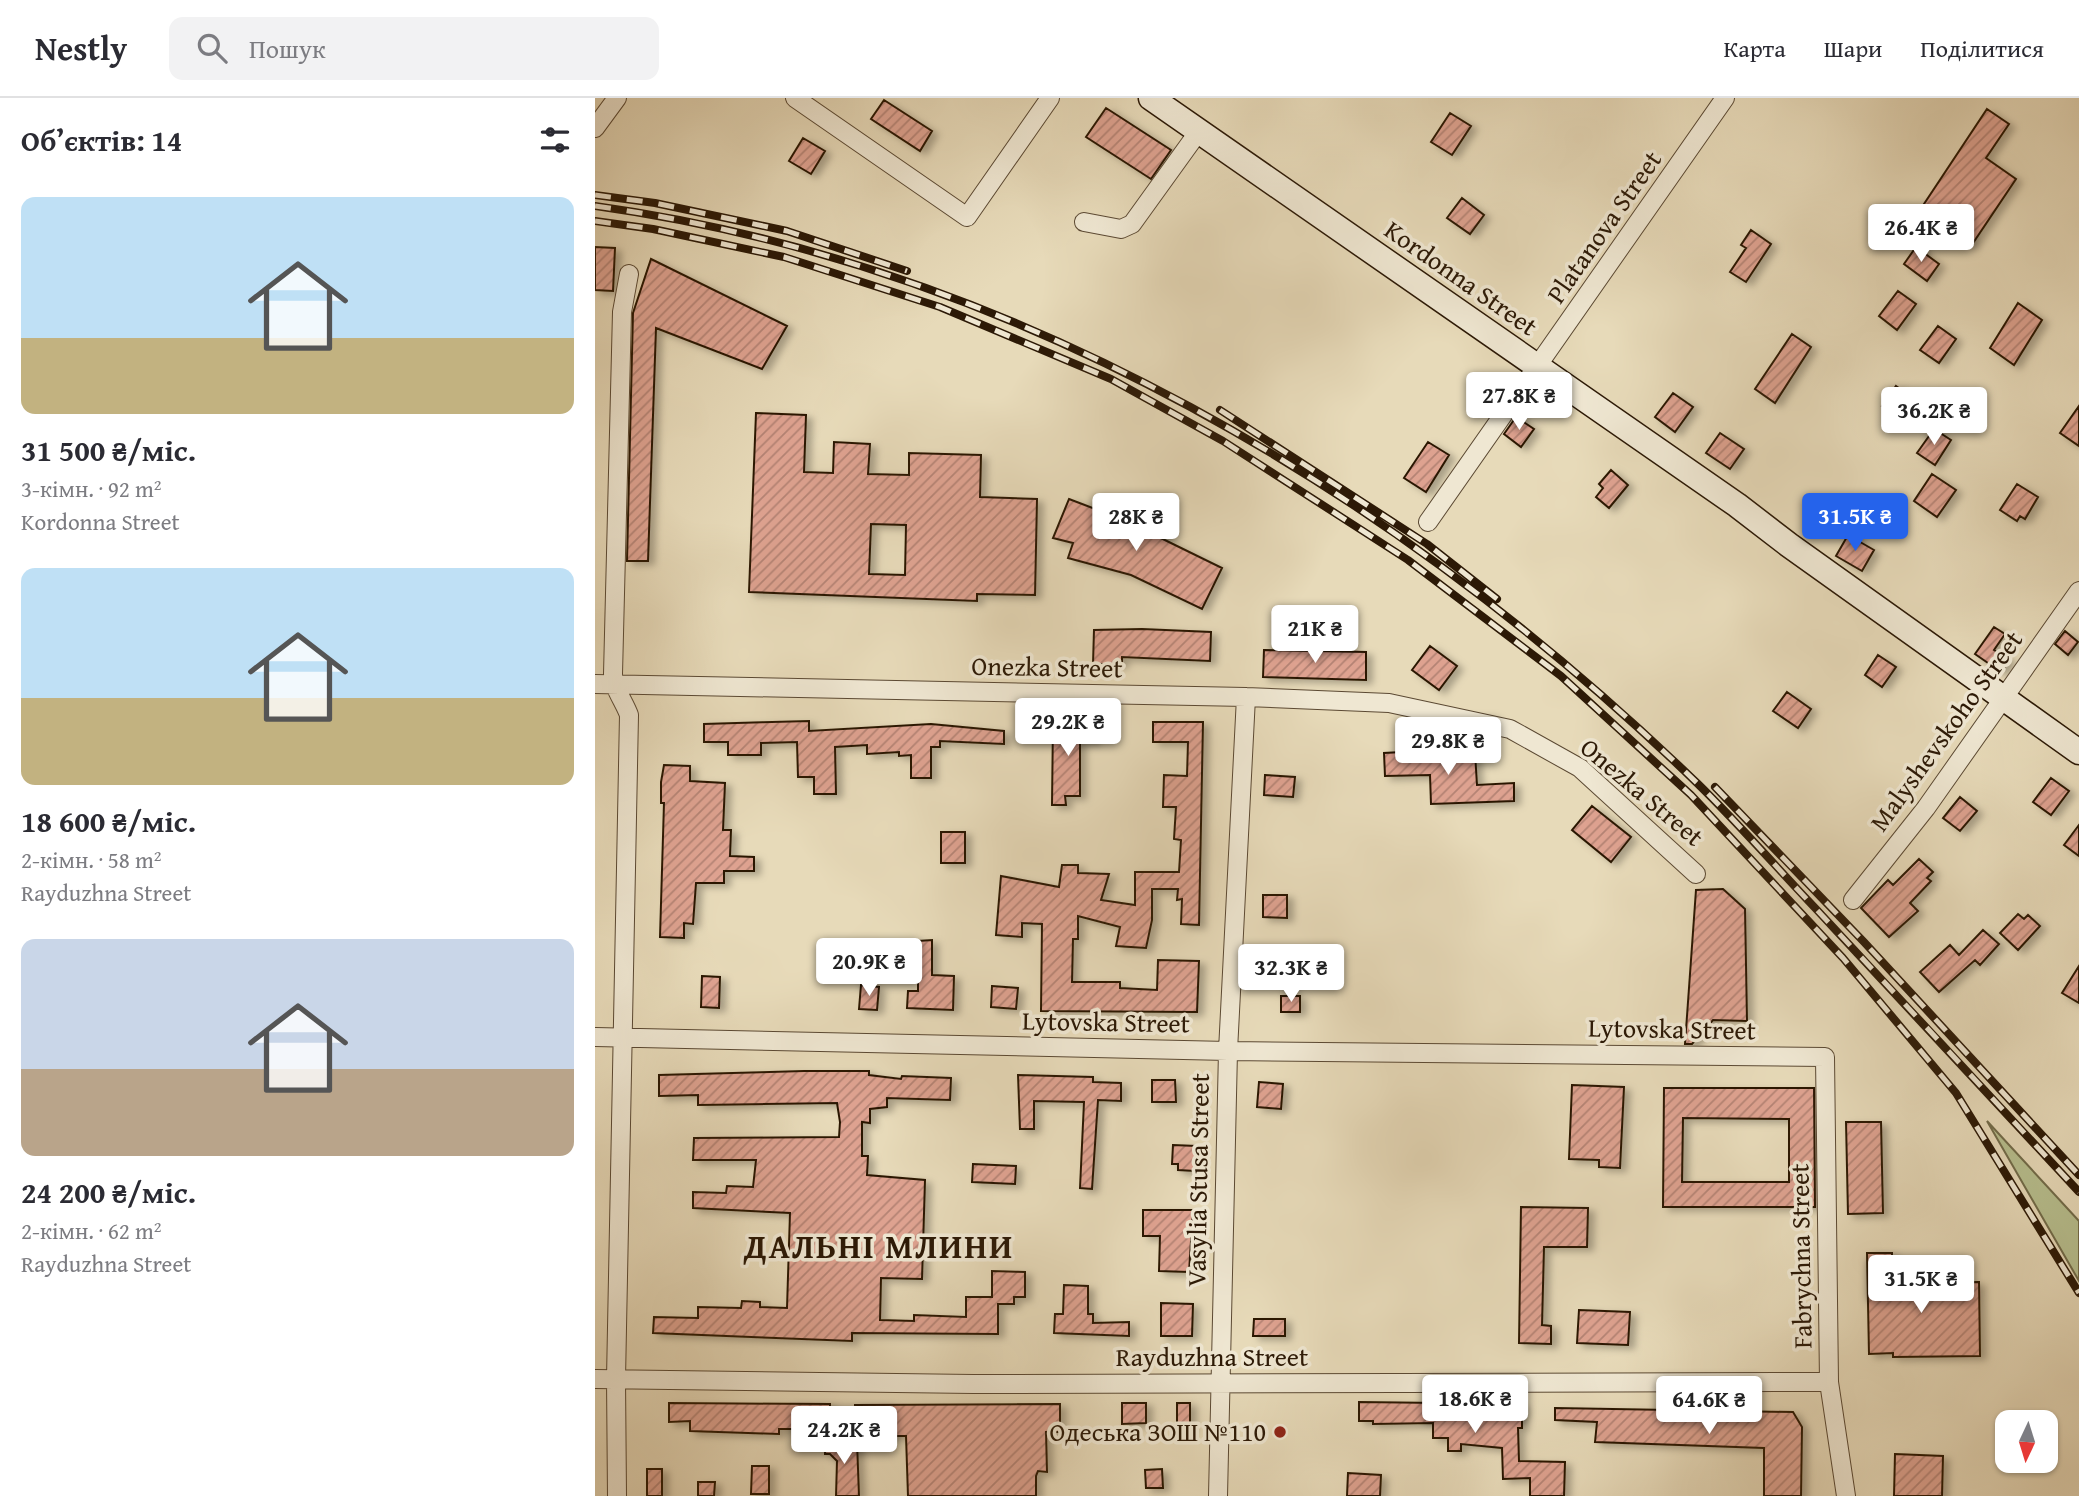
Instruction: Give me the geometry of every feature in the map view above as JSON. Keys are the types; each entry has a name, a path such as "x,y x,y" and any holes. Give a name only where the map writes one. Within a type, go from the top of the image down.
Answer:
{"main road":[{"name":"Kordonna Street","path":"1151,98 1737,505 2079,752"}],"street":[{"path":"795,98 967,217 1050,98"},
{"name":"Platanova Street","path":"1428,522 1725,98"},
{"path":"595,128 610,100"},
{"path":"1084,222 1121,229 1132,224 1199,131"},
{"path":"617,1496 616,1380 629,715 623,698 604,684 622,312 629,274"},
{"name":"Malyshevskoho Street","path":"1853,900 1926,808 2079,592"},
{"name":"Onezka Street","path":"604,684 1246,697 1389,703 1510,729 1580,768 1696,874"},
{"name":"Vasylia Stusa Street","path":"1218,1496 1228,1051 1246,697"},
{"name":"Lytovska Street","path":"595,1037 1228,1051 1825,1056"},
{"name":"Fabrychna Street","path":"1825,1056 1829,1381 1846,1496"},
{"name":"Rayduzhna Street","path":"595,1379 1220,1383 1829,1381"}],"green space":[{"path":"1987,1121 2079,1221 2079,1281"}],"building":[{"path":"884,100 932,131 920,151 871,119"},
{"path":"1106,108 1171,150 1151,179 1086,137"},
{"path":"1987,109 2009,124 1986,158 2016,179 1971,246 1920,210"},
{"path":"1450,113 1471,126 1452,155 1431,142"},
{"path":"803,138 825,151 811,174 789,161"},
{"path":"1462,198 1484,215 1470,234 1447,218"},
{"path":"1751,230 1771,244 1746,282 1730,272 1746,248 1741,245"},
{"path":"595,247 615,248 613,291 595,290"},
{"path":"1916,247 1939,264 1927,281 1904,264"},
{"path":"651,259 787,326 762,369 656,328 648,561 627,561 633,313"},
{"path":"1898,291 1916,304 1897,330 1879,316"},
{"path":"2018,303 2042,320 2014,365 1990,348"},
{"path":"1938,326 1956,339 1939,363 1920,350"},
{"path":"1792,334 1811,347 1775,403 1755,389"},
{"path":"1896,386 1916,400 1902,420 1882,406"},
{"path":"1673,393 1693,407 1675,432 1655,417"},
{"path":"2079,406 2079,446 2060,433"},
{"path":"756,413 806,415 804,472 833,473 834,442 870,444 868,474 909,475 909,453 981,455 980,497 1037,499 1035,595 977,594 977,601 749,592","holes":["871,524 906,525 905,575 869,574"]},
{"path":"1516,417 1534,429 1521,447 1504,434"},
{"path":"1934,429 1951,440 1935,465 1917,453"},
{"path":"1720,433 1744,449 1730,469 1706,453"},
{"path":"1428,442 1449,455 1426,492 1404,478"},
{"path":"1611,470 1628,485 1609,508 1596,497 1603,488 1599,484"},
{"path":"1932,474 1956,490 1937,517 1914,501"},
{"path":"2017,484 2038,497 2025,519 2020,516 2017,521 2000,510"},
{"path":"1069,499 1124,520 1222,568 1202,609 1131,575 1068,558 1073,543 1053,538"},
{"path":"1848,535 1874,550 1862,571 1836,556"},
{"path":"1994,627 2005,634 1994,650 2010,660 2001,672 1975,654"},
{"path":"1094,630 1211,632 1210,661 1122,657 1122,664 1093,664"},
{"path":"2065,631 2078,642 2068,655 2055,644"},
{"path":"1430,646 1457,666 1439,690 1412,670"},
{"path":"1264,650 1366,652 1366,680 1263,677"},
{"path":"1878,655 1896,667 1882,687 1865,675"},
{"path":"1787,692 1811,709 1798,728 1773,711"},
{"path":"809,721 809,731 931,724 1004,731 1004,744 940,741 940,747 931,747 931,778 911,778 911,755 899,756 899,752 867,754 867,745 835,747 836,794 814,794 814,777 798,777 797,742 761,743 761,755 728,755 728,742 704,742 704,724"},
{"path":"1053,722 1094,722 1094,741 1080,741 1080,796 1065,796 1066,805 1052,805"},
{"path":"1153,722 1203,722 1199,925 1181,924 1182,899 1177,900 1178,889 1152,889 1152,920 1146,948 1116,946 1120,927 1078,916 1078,939 1073,939 1072,982 1120,982 1120,988 1157,990 1158,960 1199,961 1197,1012 1041,1011 1042,924 1022,923 1022,937 996,935 1001,876 1059,887 1062,865 1078,865 1078,873 1109,874 1101,900 1135,905 1135,872 1179,872 1181,840 1174,839 1176,807 1163,807 1164,775 1187,776 1188,742 1153,742"},
{"path":"1440,750 1440,754 1475,753 1477,785 1514,783 1514,801 1431,804 1430,775 1385,776 1384,753"},
{"path":"664,765 690,766 690,781 725,783 723,830 731,830 730,856 754,857 754,871 724,871 724,883 696,883 693,924 684,923 684,938 660,937 664,803 661,803 661,782"},
{"path":"1265,775 1295,777 1293,797 1264,795"},
{"path":"2051,778 2069,791 2051,815 2033,802"},
{"path":"1960,797 1977,811 1960,831 1943,818"},
{"path":"1592,806 1631,837 1611,862 1572,830"},
{"path":"2079,825 2079,856 2064,845"},
{"path":"941,832 965,832 965,863 941,863"},
{"path":"1919,859 1933,872 1927,878 1931,881 1910,903 1918,911 1889,937 1861,908 1888,880 1893,885"},
{"path":"1723,889 1745,909 1747,1021 1713,1020 1692,1044 1685,1044 1696,890"},
{"path":"1263,895 1287,895 1287,918 1263,917"},
{"path":"2018,914 2024,919 2028,915 2040,926 2018,950 2000,933"},
{"path":"1983,930 1999,944 1980,965 1975,960 1939,992 1920,972 1950,945 1959,955"},
{"path":"932,940 932,975 954,976 953,1010 907,1008 908,991 918,991 918,941"},
{"path":"2079,966 2079,1003 2062,993"},
{"path":"702,976 720,977 719,1008 701,1007"},
{"path":"861,985 879,987 877,1010 859,1009"},
{"path":"992,986 1018,988 1016,1009 991,1007"},
{"path":"1281,996 1300,996 1300,1012 1281,1012"},
{"path":"869,1071 869,1075 901,1079 902,1076 951,1078 950,1100 887,1098 887,1107 870,1109 870,1123 862,1122 862,1156 868,1156 867,1175 925,1180 922,1279 881,1278 880,1320 914,1321 914,1315 966,1317 966,1297 992,1297 992,1271 1025,1272 1025,1297 1014,1297 1014,1304 998,1304 998,1334 852,1333 852,1341 653,1333 654,1317 698,1318 698,1307 741,1308 742,1301 760,1302 760,1307 787,1308 790,1213 693,1208 693,1192 726,1193 727,1186 753,1187 756,1160 693,1160 694,1138 839,1137 840,1122 837,1103 698,1105 698,1095 659,1096 659,1075"},
{"path":"1018,1075 1093,1077 1093,1082 1121,1083 1121,1101 1098,1100 1092,1189 1080,1188 1084,1102 1034,1101 1034,1129 1020,1129"},
{"path":"1152,1080 1175,1080 1176,1102 1152,1102"},
{"path":"1259,1082 1283,1084 1281,1109 1257,1107"},
{"path":"1572,1085 1624,1087 1620,1168 1599,1167 1599,1160 1569,1159"},
{"path":"1664,1088 1814,1088 1815,1207 1663,1207","holes":["1683,1118 1789,1119 1789,1182 1682,1182"]},
{"path":"1846,1122 1881,1122 1883,1213 1848,1214"},
{"path":"1173,1145 1196,1146 1195,1171 1178,1170 1178,1164 1172,1164"},
{"path":"973,1164 1016,1166 1015,1184 972,1182"},
{"path":"1521,1207 1588,1208 1587,1247 1544,1247 1542,1325 1551,1326 1551,1344 1519,1343"},
{"path":"1143,1210 1193,1210 1189,1272 1159,1271 1160,1236 1143,1236"},
{"path":"1867,1253 1892,1253 1892,1283 1979,1282 1980,1356 1893,1357 1893,1353 1869,1354"},
{"path":"1064,1285 1088,1286 1088,1314 1093,1314 1093,1323 1129,1322 1129,1336 1054,1333 1055,1314 1063,1314"},
{"path":"1161,1303 1193,1304 1192,1336 1161,1336"},
{"path":"1579,1310 1630,1312 1628,1345 1577,1343"},
{"path":"1254,1319 1285,1319 1285,1336 1253,1336"},
{"path":"1359,1402 1522,1404 1522,1428 1518,1428 1519,1461 1565,1462 1564,1496 1530,1496 1530,1478 1503,1479 1502,1448 1461,1444 1461,1451 1448,1451 1448,1438 1433,1438 1433,1423 1373,1424 1373,1421 1359,1421"},
{"path":"669,1403 830,1404 830,1429 779,1429 779,1434 690,1431 690,1421 669,1422"},
{"path":"1122,1403 1146,1403 1146,1423 1122,1424"},
{"path":"1177,1403 1190,1403 1190,1429 1177,1429"},
{"path":"1060,1404 1060,1432 1046,1432 1047,1472 1038,1471 1036,1496 908,1496 906,1436 874,1436 874,1418 855,1418 855,1405"},
{"path":"1555,1408 1793,1412 1802,1427 1801,1496 1764,1496 1764,1448 1595,1442 1597,1422 1555,1420"},
{"path":"825,1437 838,1437 837,1442 857,1442 859,1496 836,1496 837,1461 830,1454 825,1454 825,1448 819,1442 825,1442"},
{"path":"1895,1454 1943,1456 1942,1496 1894,1496"},
{"path":"752,1466 769,1466 769,1494 751,1494"},
{"path":"647,1469 662,1469 662,1496 647,1496"},
{"path":"1162,1469 1163,1488 1146,1488 1145,1470"},
{"path":"1348,1473 1381,1475 1380,1496 1347,1496"},
{"path":"698,1482 715,1482 714,1496 698,1496"}],"railway":[{"path":"595,195 655,203 787,231 907,271"},
{"path":"595,206 751,236 902,280 1049,337 1191,407 1327,488 1457,578 1580,677 1697,783 2079,1192"},
{"path":"595,221 653,229 784,257 940,307 1111,379 1223,441 1408,560 1561,676 1691,795 1843,958 1956,1093 2079,1293"},
{"path":"1220,410 1427,544 1497,599"},
{"path":"1715,787 1864,942 2079,1175"}],"place":[{"name":"Одеська ЗОШ №110","path":"1280,1432"}],"district":[{"name":"ДАЛЬНІ МЛИНИ","path":"879,1246"}]}
